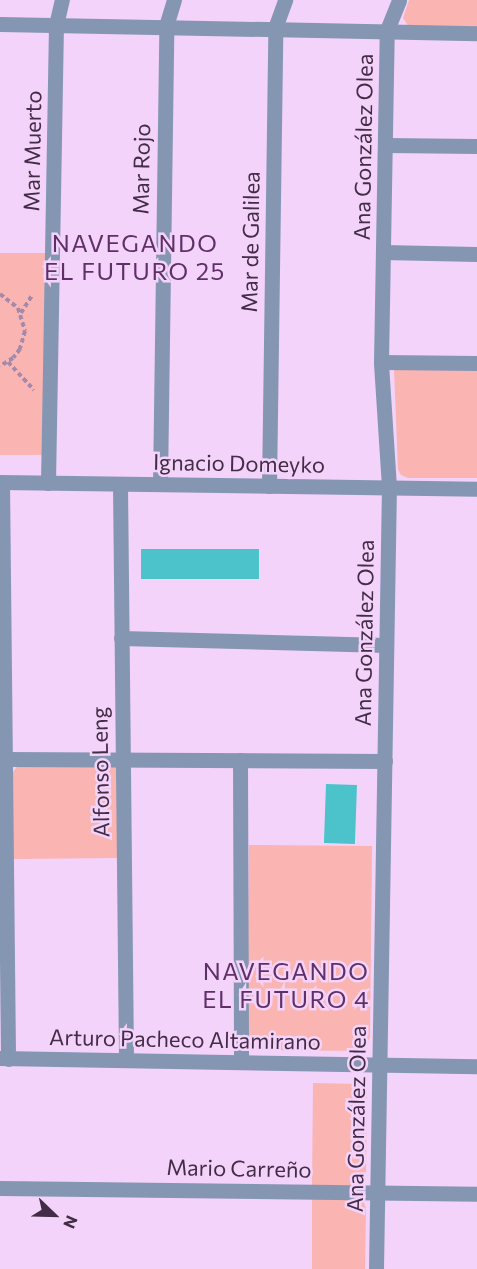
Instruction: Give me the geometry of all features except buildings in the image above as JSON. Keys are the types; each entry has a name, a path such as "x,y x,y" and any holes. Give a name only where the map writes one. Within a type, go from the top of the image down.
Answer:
{"street":[{"name":"Mar Muerto","path":"48,483 56,25 62,0"},
{"name":"Mar Rojo","path":"160,484 166,26 174,0"},
{"name":"Mar de Galilea","path":"269,486 275,28 285,0"},
{"name":"Ana González Olea","path":"376,1269 389,488 381,362 387,30 399,0"},
{"path":"0,24 477,33"},
{"path":"385,145 477,146"},
{"path":"383,252 477,254"},
{"path":"381,362 477,363"},
{"path":"1,482 4,1058"},
{"name":"Ignacio Domeyko","path":"1,482 477,489"},
{"name":"Alfonso Leng","path":"120,484 126,1060"},
{"path":"122,638 386,645"},
{"path":"4,759 384,761"},
{"path":"240,760 241,1062"},
{"name":"Arturo Pacheco Altamirano","path":"4,1058 477,1066"},
{"name":"Mario Carreño","path":"0,1188 477,1194"}],"path":[{"path":"0,294 18,308 24,325 20,349 8,362 0,366"},
{"path":"8,362 31,388 50,399"}],"shaded area":[{"path":"409,0 477,0 477,28 409,27 403,18"},
{"path":"0,253 45,253 45,455 0,455"},
{"path":"477,368 477,478 408,478 401,475 398,470 394,369"},
{"path":"19,764 115,766 117,770 118,858 13,859 13,772"},
{"path":"249,845 372,846 370,1037 366,1046 359,1051 257,1050 251,1047 247,1040"},
{"path":"313,1083 361,1084 367,1089 366,1175 357,1185 312,1185"},
{"path":"312,1196 362,1197 366,1208 365,1269 312,1269"}],"district":[{"name":"NAVEGANDO EL FUTURO 25","path":"135,257"},
{"name":"NAVEGANDO EL FUTURO 4","path":"286,985"}]}
